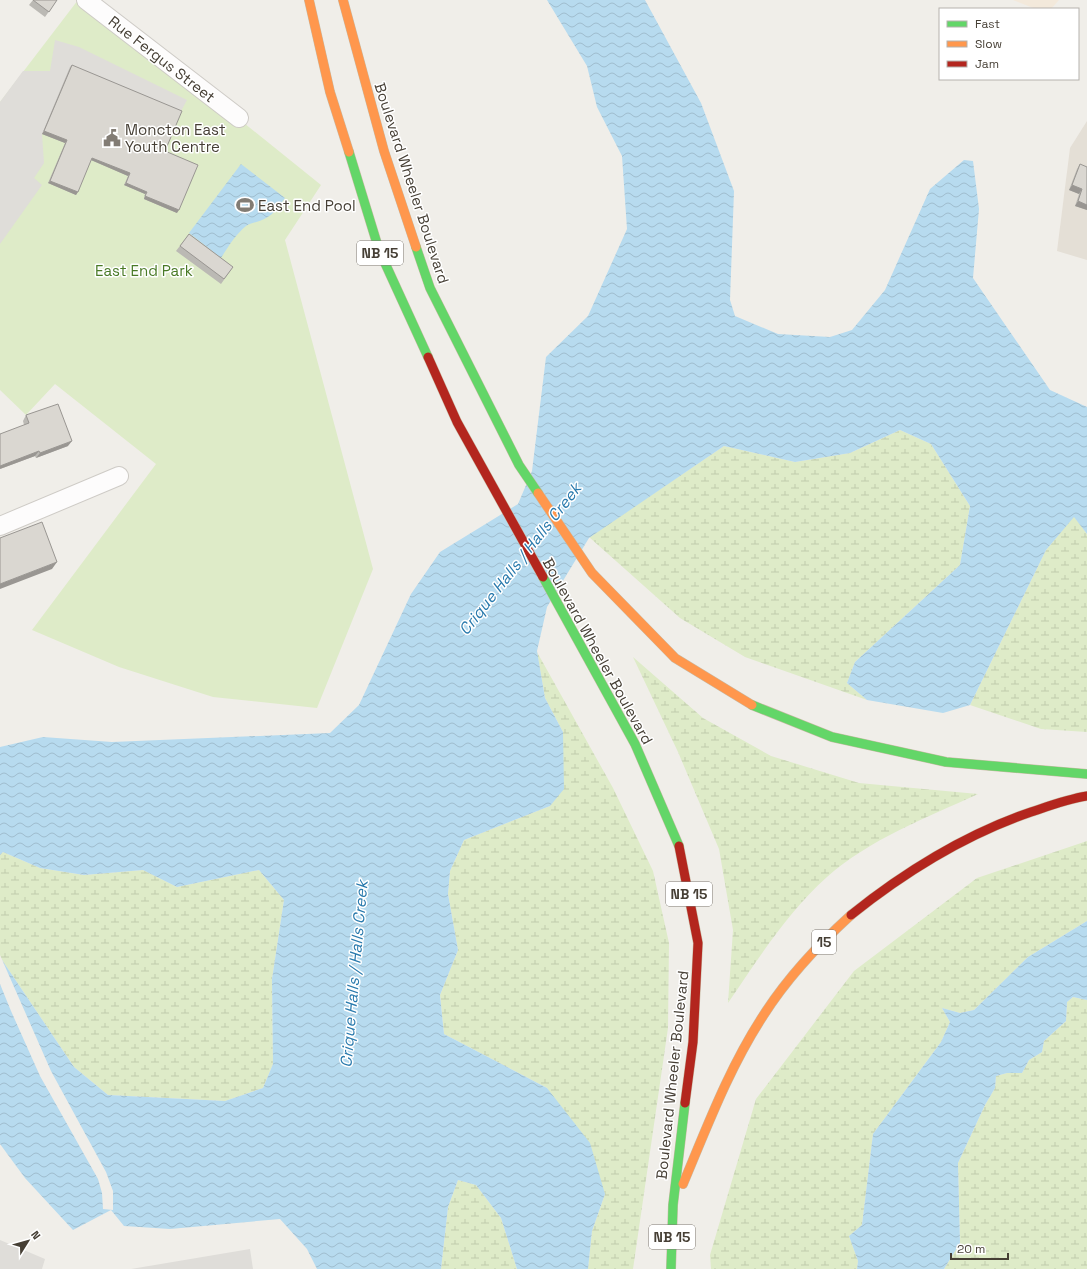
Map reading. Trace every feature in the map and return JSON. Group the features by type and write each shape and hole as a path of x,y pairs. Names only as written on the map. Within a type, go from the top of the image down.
{"highway":[{"name":"Boulevard Wheeler Boulevard","path":"309,0 330,92 379,250 457,422 635,744 678,840 698,943 693,1042 673,1205"},
{"name":"Boulevard Wheeler Boulevard","path":"343,0 384,151 430,288 519,465 592,573 675,658 752,705 832,737 946,762 1087,774"},
{"name":"15","path":"673,1205 731,1072 764,1014 804,962 850,915 902,875 958,841 1018,815 1087,796"},
{"name":"NB 15","path":"671,1269 673,1205"}],"street":[{"name":"Rue Fergus Street","path":"86,0 239,118"},
{"path":"0,526 118,476"}],"shaded area":[{"path":"1013,0 1059,0 1052,8 1033,8"},
{"path":"55,40 79,47 187,100 180,113 42,134 44,163 34,178 42,185 0,244 0,102 23,71 50,71"},
{"path":"1087,121 1087,260 1057,251 1070,148"},
{"path":"0,1240 45,1259 42,1269 0,1269"},
{"path":"250,1249 253,1269 131,1269"}],"green space":[{"name":"East End Park","path":"78,0 229,111 321,185 285,240 373,569 317,708 213,697 119,667 32,630 156,464 55,384 26,415 0,390 0,102"},
{"path":"900,430 931,444 970,506 960,565 855,662 847,683 867,700 745,657 680,618 589,537 724,446 795,462 850,453"},
{"path":"1074,516 1087,534 1087,732 1041,729 970,705 1046,550"},
{"path":"537,652 613,788 653,871 669,943 668,1028 633,1269 588,1269 592,1231 605,1194 547,1088 444,1034 440,995 458,950 448,894 450,871 464,840 550,806 563,732 545,698"},
{"path":"633,657 703,718 771,756 859,783 978,794 880,840 861,851 827,877 812,891 786,921 728,1003 733,930 719,849 678,752"},
{"path":"1087,841 1087,921 1028,957 974,1010 960,1013 942,1008 950,1022 941,1042 873,1134 862,1225 849,1236 858,1261 857,1269 711,1269 710,1255 756,1099 854,971 977,878"},
{"path":"3,852 40,868 84,875 143,870 177,887 259,870 284,900 272,979 273,1064 263,1088 225,1101 108,1095 74,1067 0,957 0,855"},
{"path":"1073,997 1087,1000 1087,1269 944,1269 960,1243 958,1163 985,1105 995,1088 996,1076 1007,1073 1022,1073 1029,1060 1042,1052 1044,1041 1066,1021 1067,1002"},
{"path":"458,1180 476,1185 501,1218 517,1269 441,1269 448,1207"}],"water":[{"name":"Crique Halls / Halls Creek","path":"547,0 645,0 701,103 734,191 730,300 735,316 778,334 830,337 852,330 885,290 930,189 964,160 973,161 979,209 973,278 1050,390 1087,407 1087,534 1074,517 1046,550 970,705 943,713 867,700 847,683 855,662 960,565 970,506 931,444 900,430 850,453 795,462 724,446 589,538 547,607 537,651 545,698 563,732 564,789 550,806 464,840 450,871 448,894 458,950 440,995 444,1034 547,1088 590,1143 605,1194 592,1231 588,1269 517,1269 501,1218 476,1185 458,1180 448,1207 441,1269 317,1269 307,1249 280,1219 170,1229 124,1226 111,1210 73,1230 25,1178 0,1144 0,957 74,1067 108,1095 225,1101 263,1088 273,1064 272,979 284,900 259,870 177,887 143,870 84,875 40,868 3,852 0,855 0,747 43,737 112,742 330,733 359,705 411,594 440,552 518,504 532,471 546,357 588,316 627,229 622,156 597,107 587,66"},
{"name":"East End Pool","path":"241,164 285,198 272,214 242,229 221,258 189,233"},
{"path":"1087,921 1087,1000 1073,997 1067,1002 1066,1021 1044,1041 1042,1052 1029,1060 1022,1073 1007,1073 996,1076 995,1088 985,1105 958,1163 960,1243 944,1269 857,1269 858,1261 849,1236 862,1225 873,1134 941,1042 950,1022 942,1008 960,1013 974,1010 1028,957"}],"pier":[{"path":"0,955 51,1071 106,1172 113,1191 113,1210 103,1209 102,1193 98,1179 40,1076 11,1011 0,984"}],"building":[{"path":"33,0 57,0 49,12"},
{"name":"Moncton East Youth Centre","path":"72,65 182,111 165,151 198,165 179,210 145,196 147,192 126,183 130,173 92,158 78,192 50,181 67,140 44,131"},
{"path":"1080,164 1087,167 1087,205 1078,201 1082,189 1072,185"},
{"path":"189,234 233,267 224,279 180,246"},
{"path":"58,404 72,441 40,453 39,451 0,466 0,434 29,423 26,415"},
{"path":"42,522 57,562 0,584 0,538"}],"traffic: fast":[{"path":"349,152 379,250 428,357"},
{"path":"416,247 430,288 519,465 538,493"},
{"path":"543,577 635,744 679,846"},
{"path":"752,705 832,737 946,762 1087,774"},
{"path":"671,1269 673,1205 685,1103"}],"traffic: slow":[{"path":"309,0 330,92 349,152"},
{"path":"343,0 384,151 416,247"},
{"path":"538,493 592,573 675,658 752,705"},
{"path":"683,1184 729,1077 763,1016 782,988 804,962 851,915"}],"traffic: jam":[{"path":"428,357 457,422 543,577"},
{"path":"851,915 914,869 959,843 1006,821 1066,801 1087,796"},
{"path":"679,846 698,943 693,1042 685,1103"}],"place":[{"name":"Moncton East Youth Centre","path":"112,138"},
{"name":"East End Pool","path":"245,205"}]}
